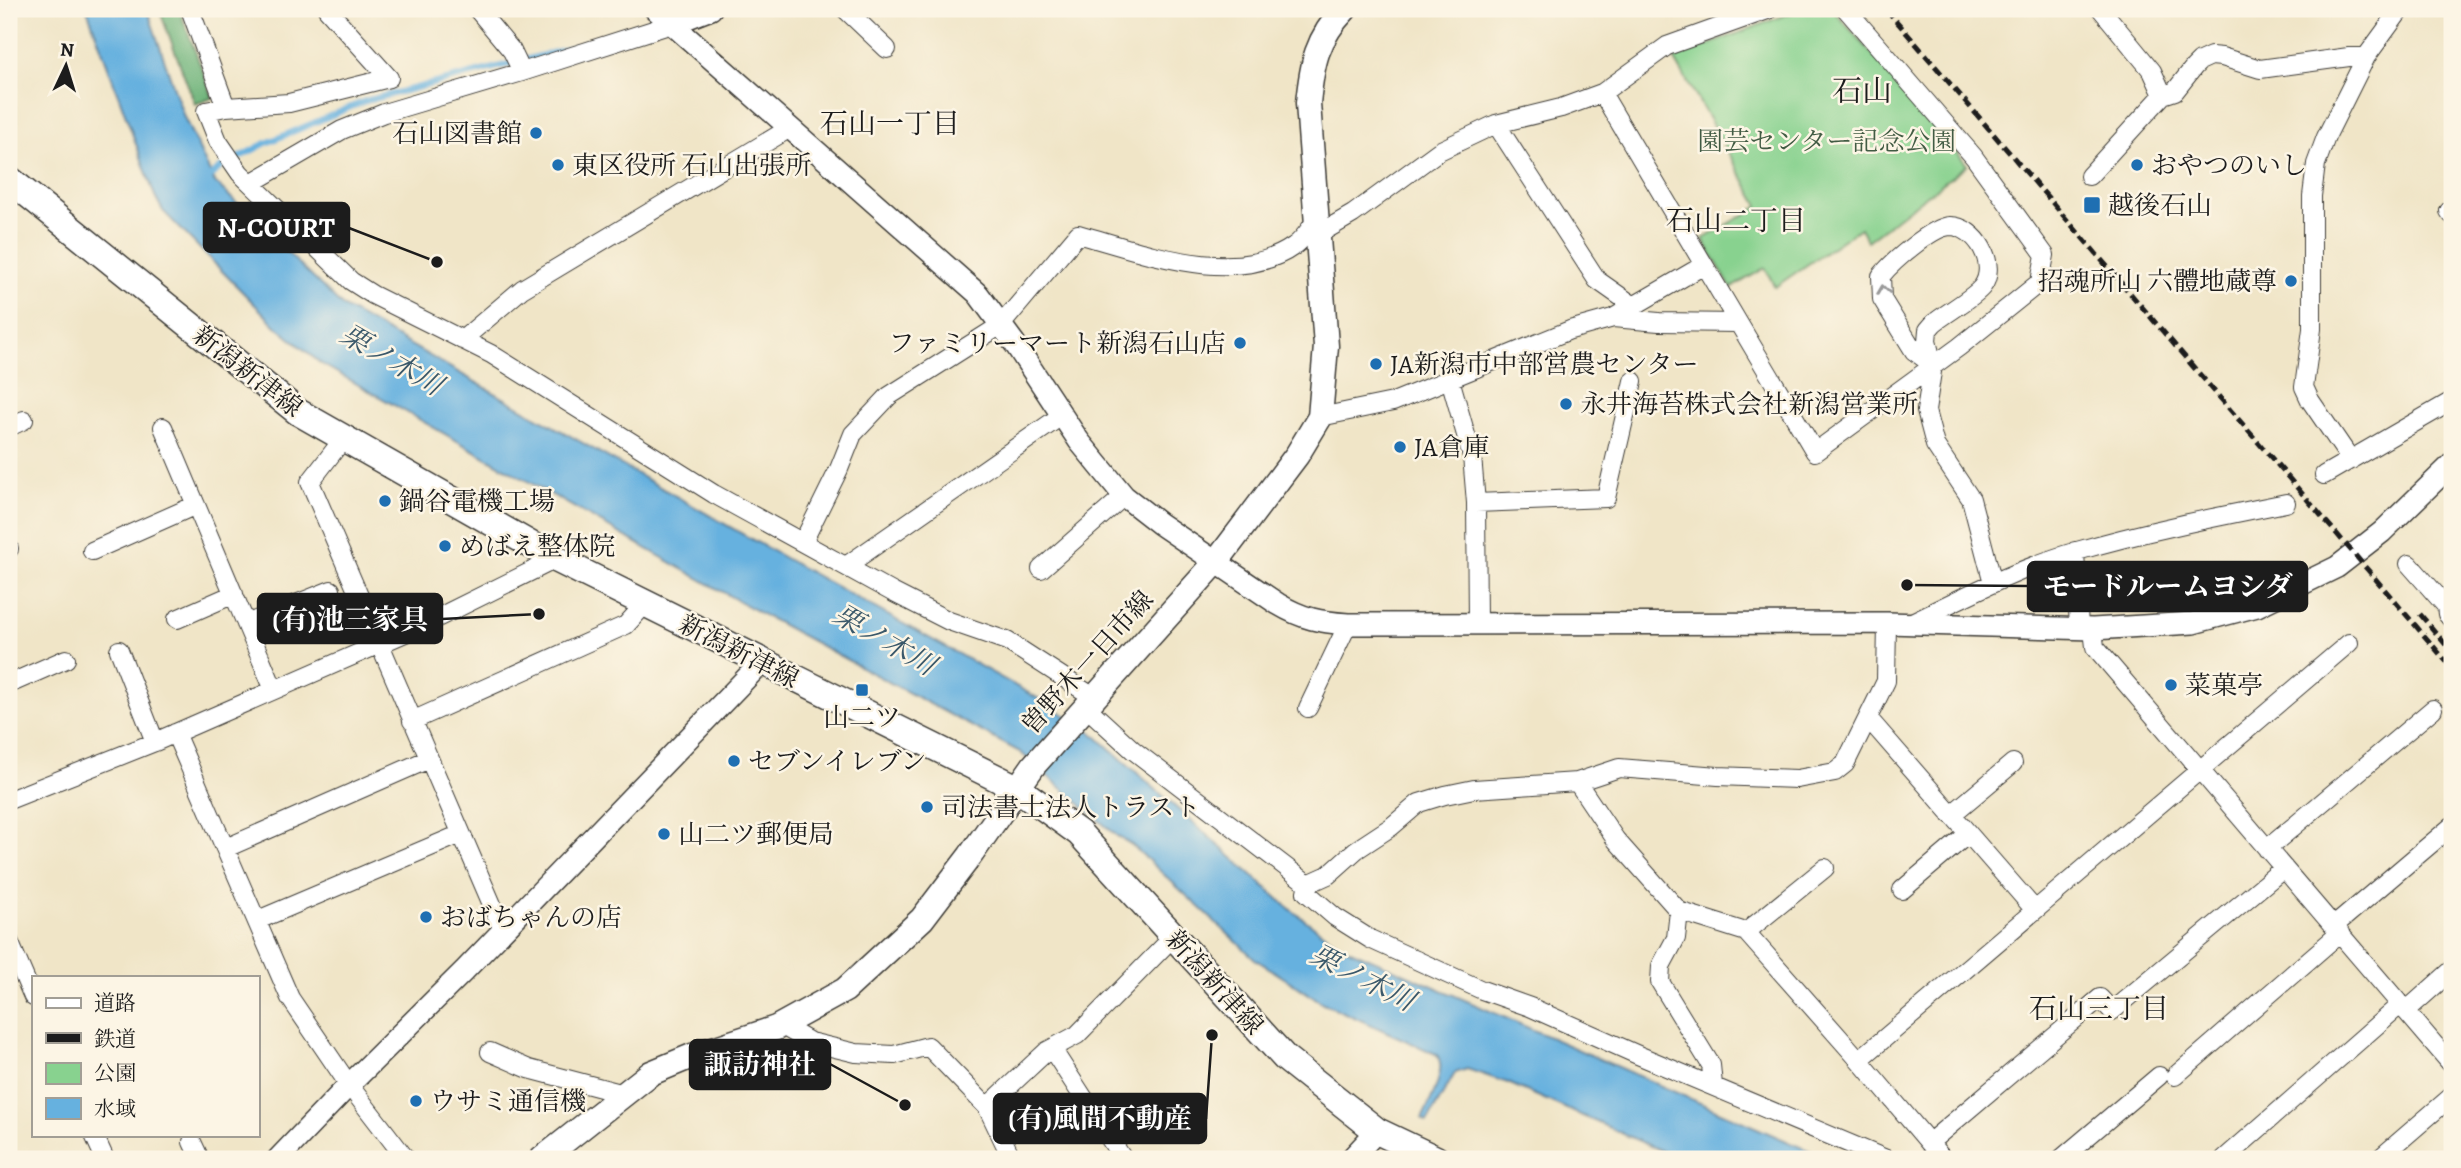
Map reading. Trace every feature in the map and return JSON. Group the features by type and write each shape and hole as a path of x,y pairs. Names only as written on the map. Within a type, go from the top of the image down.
{"main road":[{"name":"曽野木一日市線","path":"542,1159 651,1073 781,1025 845,990 922,919 1034,765 1217,561 1297,455 1320,417 1326,346 1308,103 1312,65 1321,40 1345,9"},
{"name":"新潟新津線","path":"9,180 298,412 556,559 1017,788 1079,833 1285,1058 1377,1131 1436,1159"}],"street":[{"path":"190,9 226,107"},
{"path":"327,9 389,78 289,103 206,111 218,141 251,183 351,281 373,295 491,354 714,494 949,621 1007,641 1133,750 1308,884"},
{"path":"477,9 512,51 522,72"},
{"path":"655,9 978,294 1061,416 1124,496 1160,524 1298,616 1319,622 1897,624 2086,629 2193,623 2246,609 2288,593 2337,567 2382,532 2452,464"},
{"path":"251,183 342,130 384,113 522,72 672,24 710,9"},
{"path":"845,9 887,49"},
{"path":"803,542 853,434 889,397 1001,325 1078,234 1191,264 1259,263 1295,246 1316,228 1353,215 1439,151 1496,124 1561,108 1602,93 1667,46 1770,9"},
{"path":"1602,93 1815,452 1845,433 1959,347 2040,282 2045,254 1974,156 1846,9"},
{"path":"2101,9 2152,71 2163,95"},
{"path":"2351,460 2304,387 2312,329 2312,196 2316,164 2326,137 2367,57 2401,9"},
{"path":"2090,176 2163,95 2175,90 2194,67 2211,56 2260,69 2367,57"},
{"path":"1496,124 1597,280 1634,306"},
{"path":"463,340 522,289 790,128"},
{"path":"1933,365 1914,351 1882,299 1881,276 1890,265 1940,228 1953,226 1972,235 1985,254 1988,268 1982,287 1928,330 1927,341 1933,365 1926,411 1936,445 1971,499 1993,583"},
{"path":"1320,417 1393,402 1570,330 1613,318 1704,265"},
{"path":"1613,318 1659,323 1738,323"},
{"path":"1895,319 1915,326 1934,323"},
{"path":"1450,380 1472,456 1476,503 1476,623"},
{"path":"1476,503 1606,498 1633,381"},
{"path":"2324,475 2452,401"},
{"path":"846,566 1061,416"},
{"path":"163,427 274,690"},
{"path":"344,438 310,482 503,930"},
{"path":"1041,569 1124,496"},
{"path":"1897,624 2075,551 2286,503"},
{"path":"92,551 196,505"},
{"path":"2075,551 2086,629 2095,647 2452,1065"},
{"path":"9,800 155,742 379,644 556,559"},
{"path":"2409,564 2450,610"},
{"path":"246,624 331,590"},
{"path":"177,619 234,594"},
{"path":"412,721 626,625 645,604"},
{"path":"1308,708 1348,624"},
{"path":"1308,884 1328,875 1356,850 1391,827 1419,803 1474,789 1577,782 1619,768 1797,779 1835,772 1845,764 1886,681 1897,624"},
{"path":"1859,1060 2349,643"},
{"path":"119,650 155,742"},
{"path":"9,684 66,659"},
{"path":"278,1159 761,663"},
{"path":"2267,849 2433,709"},
{"path":"1868,718 2034,909"},
{"path":"175,733 290,998 349,1085 406,1159"},
{"path":"226,848 429,759"},
{"path":"1951,815 2013,763"},
{"path":"1577,782 1616,840 1679,911 1746,932 1943,1159"},
{"path":"2061,1159 2167,1076 2337,930 2452,826"},
{"path":"258,920 461,834"},
{"path":"1902,890 1968,834"},
{"path":"1746,932 1825,867"},
{"path":"1930,1142 2100,998 2112,1011 2284,868"},
{"path":"1308,884 1306,892 1335,916 1370,939 1482,990 1530,1007 1886,1159"},
{"path":"1679,911 1676,939 1661,967 1660,982 1711,1065 1713,1085"},
{"path":"987,1107 1052,1049 1077,1035 1174,936"},
{"path":"9,941 32,995"},
{"path":"2224,1159 2452,970"},
{"path":"781,1025 810,1042 856,1053 894,1055 928,1046 987,1107 1012,1159"},
{"path":"1052,1049 1123,1159"},
{"path":"490,1052 529,1069 624,1094"},
{"path":"2379,1159 2452,1097"},
{"path":"1352,1159 1377,1131"},
{"path":"94,1136 105,1159"},
{"path":"192,1142 200,1159"}],"green space":[{"path":"159,9 179,9 213,98 195,104"},
{"name":"園芸センター記念公園","path":"1801,9 1832,9 1938,127 1967,165 1867,241 1860,228 1775,287 1765,268 1731,288 1703,239 1759,206 1674,58"}],"water":[{"name":"栗ノ木川","path":"87,9 147,9 184,117 214,181 342,306 788,560 1043,701 1090,731 1290,909 1339,945 1828,1159 1680,1159 1508,1083 1467,1069 1455,1073 1427,1122 1422,1119 1439,1077 1439,1060 1436,1054 1323,1003 1255,959 1132,845 1117,836 1020,752 767,617 320,363 277,327 163,211 155,196"}],"waterway":[{"path":"641,26 673,9"},
{"path":"205,180 223,166 264,144 365,101 571,48"}],"railway":[{"path":"1886,9 2452,668"},
{"path":"2420,614 2452,652"}],"place":[{"name":"石山図書館","path":"536,133"},
{"name":"東区役所 石山出張所","path":"558,165"},
{"name":"おやつのいし","path":"2137,165"},
{"name":"越後石山","path":"2092,205"},
{"name":"N-COURT","path":"437,262"},
{"name":"招魂所山 六體地蔵尊","path":"2291,281"},
{"name":"ファミリーマート新潟石山店","path":"1240,343"},
{"name":"JA新潟市中部営農センター","path":"1376,364"},
{"name":"永井海苔株式会社新潟営業所","path":"1566,404"},
{"name":"JA倉庫","path":"1400,447"},
{"name":"鍋谷電機工場","path":"385,501"},
{"name":"めばえ整体院","path":"445,546"},
{"name":"モードルームヨシダ","path":"1907,585"},
{"name":"(有)池三家具","path":"539,614"},
{"name":"菜菓亭","path":"2171,685"},
{"name":"山二ツ","path":"862,690"},
{"name":"セブンイレブン","path":"734,761"},
{"name":"司法書士法人トラスト","path":"927,807"},
{"name":"山二ツ郵便局","path":"664,834"},
{"name":"おばちゃんの店","path":"426,917"},
{"name":"(有)風間不動産","path":"1212,1035"},
{"name":"ウサミ通信機","path":"416,1101"},
{"name":"諏訪神社","path":"905,1105"}],"district":[{"name":"石山","path":"1862,91"},
{"name":"石山一丁目","path":"890,123"},
{"name":"石山二丁目","path":"1736,220"},
{"name":"石山三丁目","path":"2099,1008"}]}
